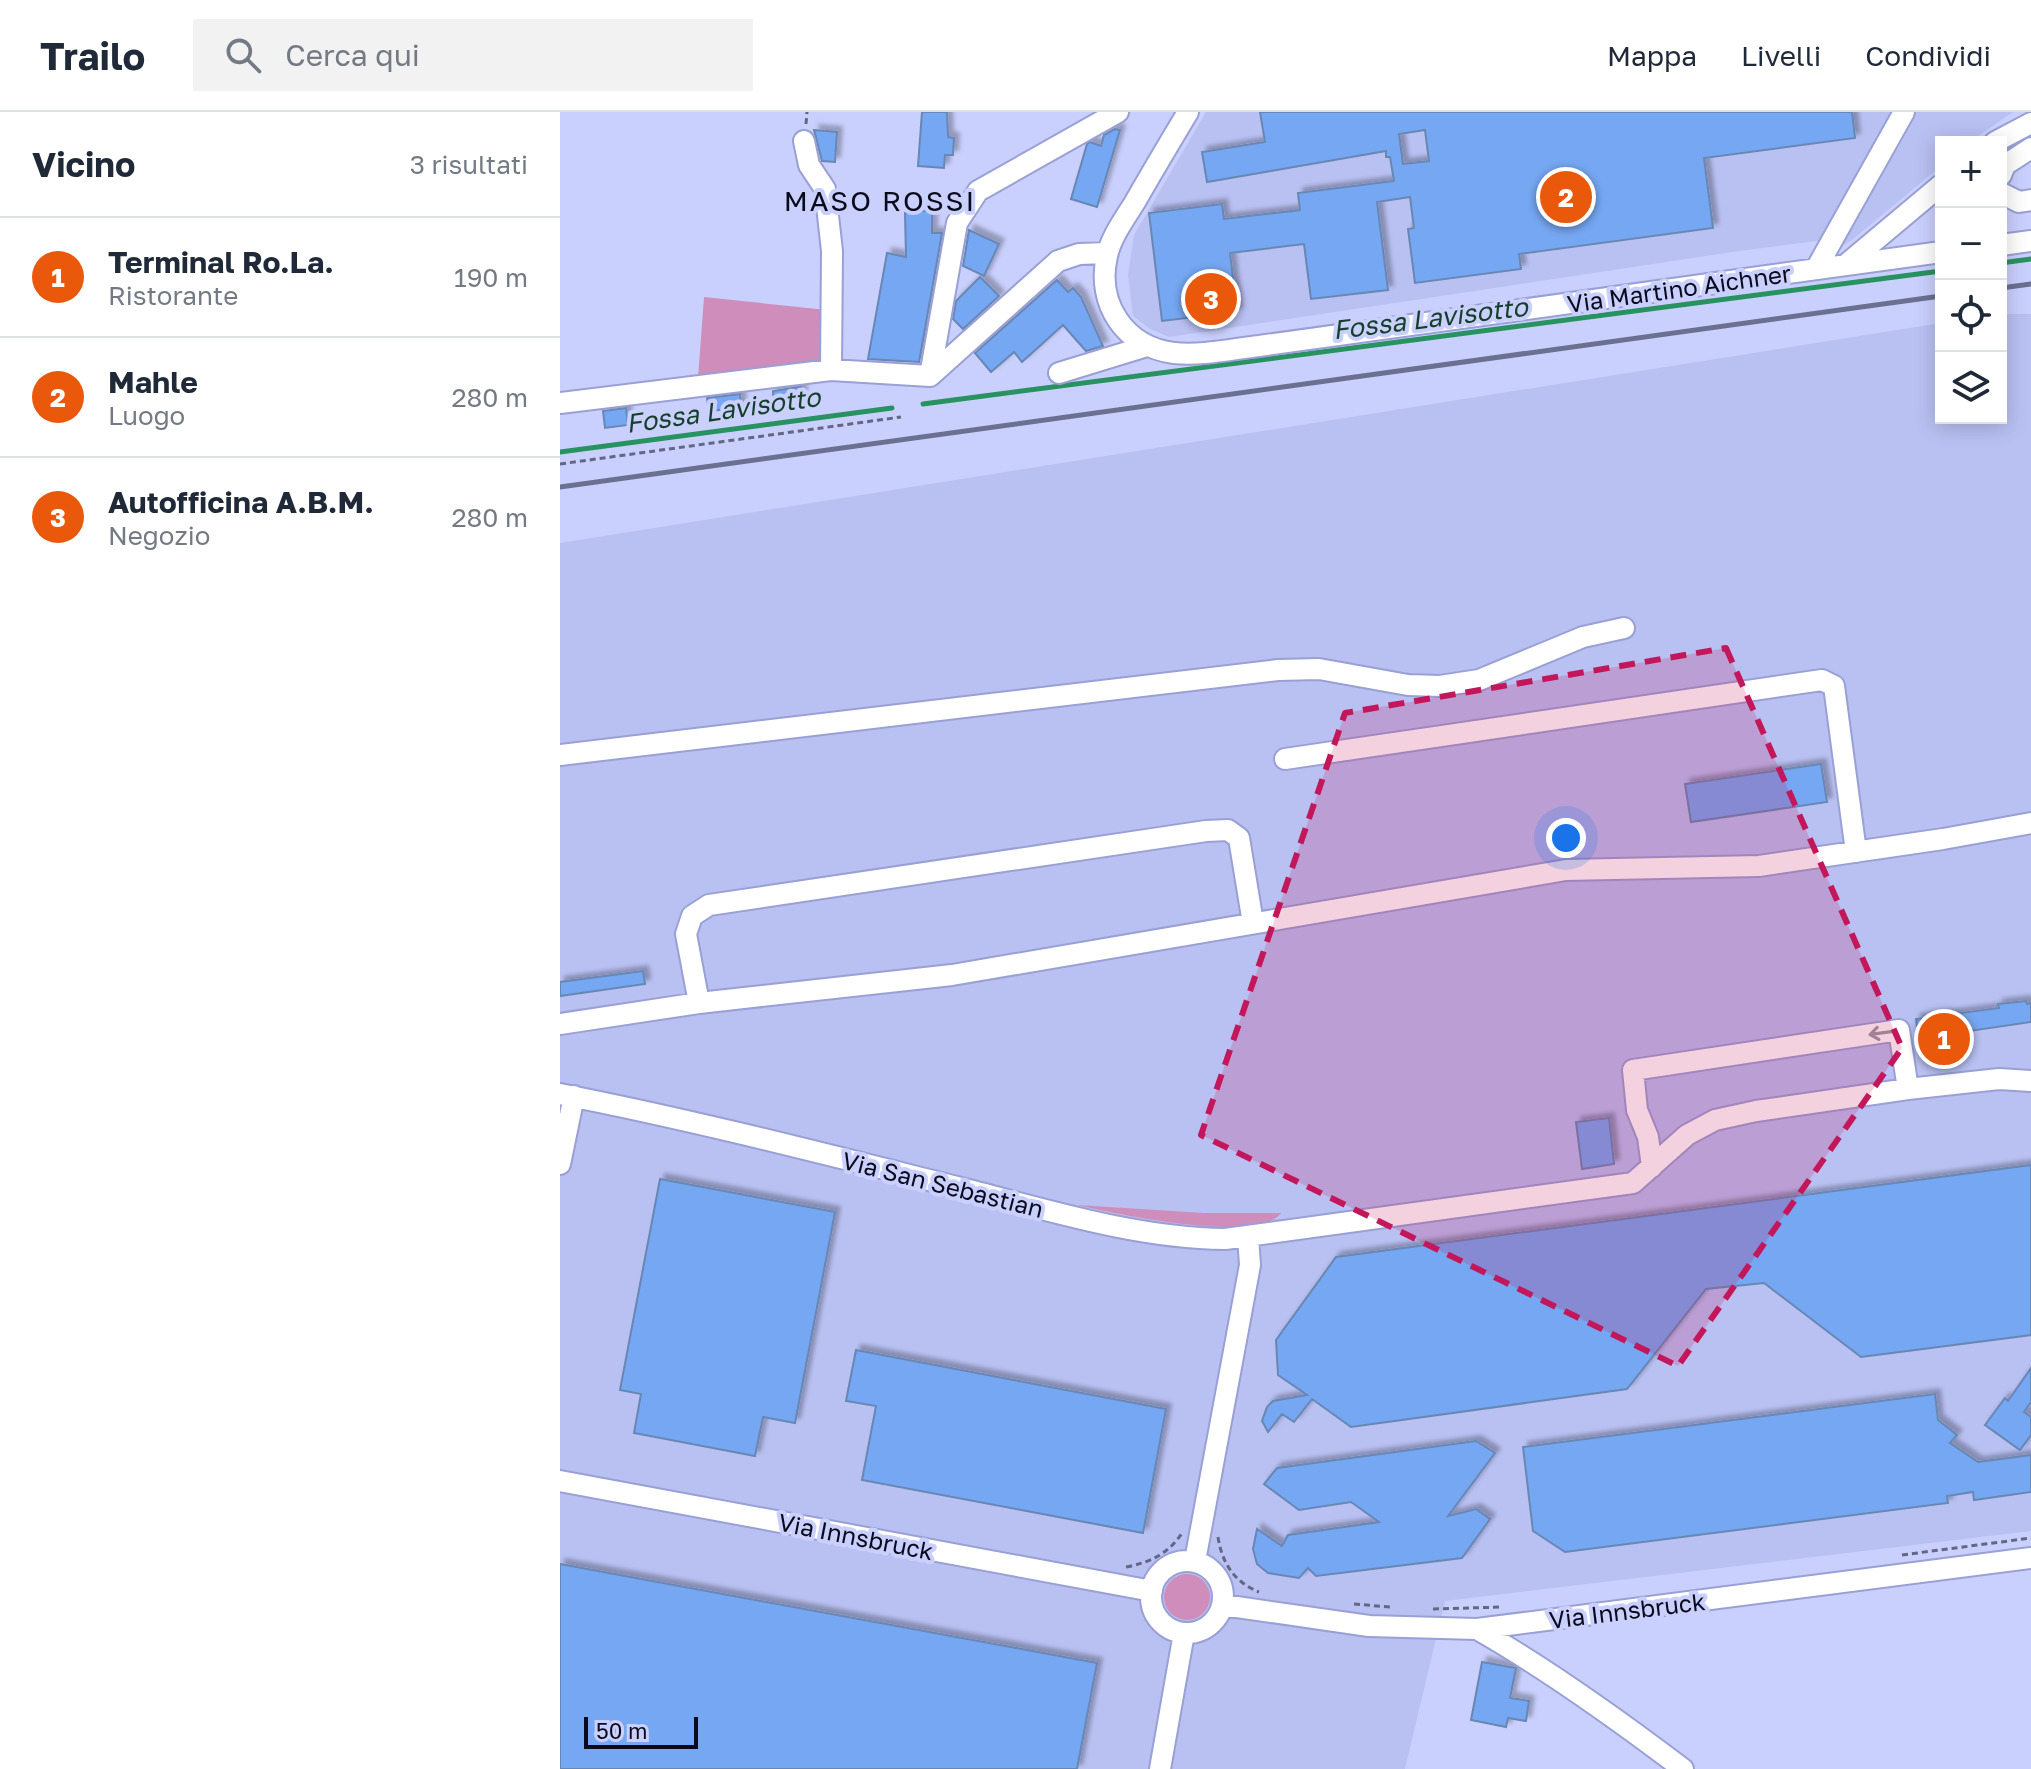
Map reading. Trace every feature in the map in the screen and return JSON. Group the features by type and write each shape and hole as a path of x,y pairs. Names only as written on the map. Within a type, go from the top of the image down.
{"street":[{"path":"930,376 957,223 978,191 1118,112"},
{"path":"560,403 831,370 930,376 1058,261 1079,254 1107,253 1188,112"},
{"path":"1816,269 1904,112"},
{"path":"2006,136 2031,123"},
{"path":"804,141 809,165 825,189 832,251 831,370"},
{"path":"2007,164 2031,148"},
{"path":"1848,263 1935,190"},
{"path":"2007,196 2019,202 2031,200"},
{"path":"2007,244 2031,241"},
{"name":"Via Martino Aichner","path":"1107,253 1104,274 1112,312 1120,327 1147,346 1177,354 1935,253"},
{"path":"1059,373 1147,346"},
{"path":"560,755 1278,670 1319,669 1408,685 1440,686 1479,680 1583,637 1624,628"},
{"path":"1285,759 1822,680 1834,686 1856,852"},
{"path":"560,1024 699,1003 952,975 1566,870 1759,866 2031,823"},
{"path":"699,1003 686,934 692,916 709,905 1206,831 1228,830 1239,838 1253,923"},
{"path":"1652,1167 1648,1137 1637,1110 1633,1070 1899,1030 1908,1089"},
{"name":"Via San Sebastian","path":"567,1095 1129,1230 1194,1239 1248,1237 1633,1183 1682,1140 1715,1120 1908,1089 1999,1079 2031,1081"},
{"path":"560,1164 567,1095"},
{"path":"1642,1123 1682,1140"},
{"path":"1195,1561 1250,1265 1248,1237"},
{"name":"Via Innsbruck","path":"560,1481 1152,1591"},
{"name":"Via Innsbruck","path":"1223,1605 1369,1626 1477,1629 2031,1558"},
{"path":"1195,1561 1215,1572 1221,1582 1223,1605 1213,1623 1204,1629 1184,1633 1163,1623 1152,1603 1152,1591 1155,1580 1172,1564 1195,1561"},
{"path":"1477,1629 1622,1723 1683,1769"},
{"path":"1160,1769 1184,1633"}],"path":[{"path":"560,464 901,417"},
{"path":"1114,1568 1150,1562 1172,1547 1185,1528"},
{"path":"1218,1535 1228,1568 1236,1578 1267,1595"},
{"path":"1889,1557 2031,1538"},
{"path":"1343,1604 1401,1608"},
{"path":"1431,1609 1509,1606"}],"highlighted area":[{"path":"1726,648 1902,1048 1678,1366 1201,1135 1345,713"}],"shaded area":[{"path":"1206,112 2013,112 1978,136 1935,136 1935,171 1852,240 1835,250 1817,241 1739,251 1169,337 1150,329 1133,316 1128,275 1134,235"},
{"path":"704,297 827,310 826,362 698,378"},
{"path":"2007,314 2031,314 2031,1531 1445,1601 1405,1769 560,1769 560,543 1935,324 1935,424 2007,424"},
{"path":"1077,1205 1204,1213 1281,1213 1267,1222 1216,1227"},
{"path":"1187,1574 1203,1581 1210,1597 1203,1613 1187,1620 1171,1613 1164,1597 1171,1581"}],"building":[{"path":"922,112 947,112 948,137 954,138 953,155 945,155 944,168 918,166"},
{"path":"1260,112 1852,112 1855,138 1704,158 1713,228 1519,254 1521,269 1415,283 1408,229 1414,228 1410,197 1377,202 1388,290 1311,299 1304,244 1230,253 1237,312 1162,321 1149,213 1222,204 1224,219 1300,210 1298,193 1394,181 1386,151 1207,182 1202,152 1265,142","holes":["1425,130 1429,161 1403,164 1399,134"]},
{"path":"1115,129 1120,130 1097,207 1071,199 1087,144 1090,142 1101,146 1104,135"},
{"path":"814,130 837,132 835,162 822,161"},
{"path":"932,210 932,233 942,233 919,362 868,359 887,253 906,257 905,213"},
{"path":"969,230 999,244 984,276 963,266"},
{"path":"980,277 999,296 963,329 953,319 956,301"},
{"path":"1057,280 1068,292 1073,288 1081,297 1103,346 1086,351 1063,325 1022,362 1014,352 991,372 975,353"},
{"path":"801,387 803,408 774,410 773,391"},
{"path":"740,394 741,408 709,411 707,398"},
{"path":"626,408 628,425 605,428 603,411"},
{"path":"1821,764 1827,802 1691,822 1685,784"},
{"path":"643,971 645,984 560,996 560,982"},
{"path":"2026,1001 2027,1004 2031,1003 2031,1022 1962,1032 1962,1037 1932,1041 1918,1034 1916,1019 1999,1008 1998,1004"},
{"path":"1609,1118 1614,1164 1582,1169 1576,1122"},
{"path":"2031,1165 2031,1335 1861,1357 1764,1283 1706,1289 1627,1389 1351,1427 1312,1399 1294,1422 1282,1414 1268,1432 1262,1421 1273,1401 1307,1395 1278,1375 1276,1340 1336,1257"},
{"path":"660,1179 835,1212 795,1423 763,1417 755,1456 634,1433 641,1394 620,1390"},
{"path":"856,1350 1166,1409 1143,1533 862,1480 876,1406 846,1401"},
{"path":"2031,1368 2031,1402 2024,1412 2031,1417 2031,1435 2020,1450 1985,1425 2005,1398 2008,1401"},
{"path":"1935,1394 1938,1420 1957,1435 1950,1443 1978,1462 2031,1455 2031,1492 1974,1500 1973,1492 1947,1496 1948,1503 1565,1552 1533,1531 1523,1447"},
{"path":"1476,1441 1495,1453 1448,1516 1476,1509 1490,1519 1462,1558 1316,1576 1308,1568 1299,1578 1268,1573 1257,1564 1253,1549 1257,1529 1282,1546 1288,1535 1379,1522 1351,1502 1299,1510 1264,1484 1277,1468"},
{"path":"560,1564 1097,1663 1077,1769 560,1769"},
{"path":"1482,1662 1516,1668 1510,1698 1529,1701 1526,1721 1508,1718 1506,1727 1471,1720"}],"waterway":[{"name":"Fossa Lavisotto","path":"2007,262 2031,259"},
{"name":"Fossa Lavisotto","path":"923,404 1935,272"},
{"name":"Fossa Lavisotto","path":"560,452 892,408"}],"railway":[{"path":"2007,287 2031,284"},
{"path":"560,487 1935,297"}],"place":[{"name":"Mahle","path":"1566,197"},
{"name":"Autofficina A.B.M.","path":"1211,299"},
{"name":"Terminal Ro.La.","path":"1944,1039"}],"district":[{"name":"MASO ROSSI","path":"880,200"}]}
